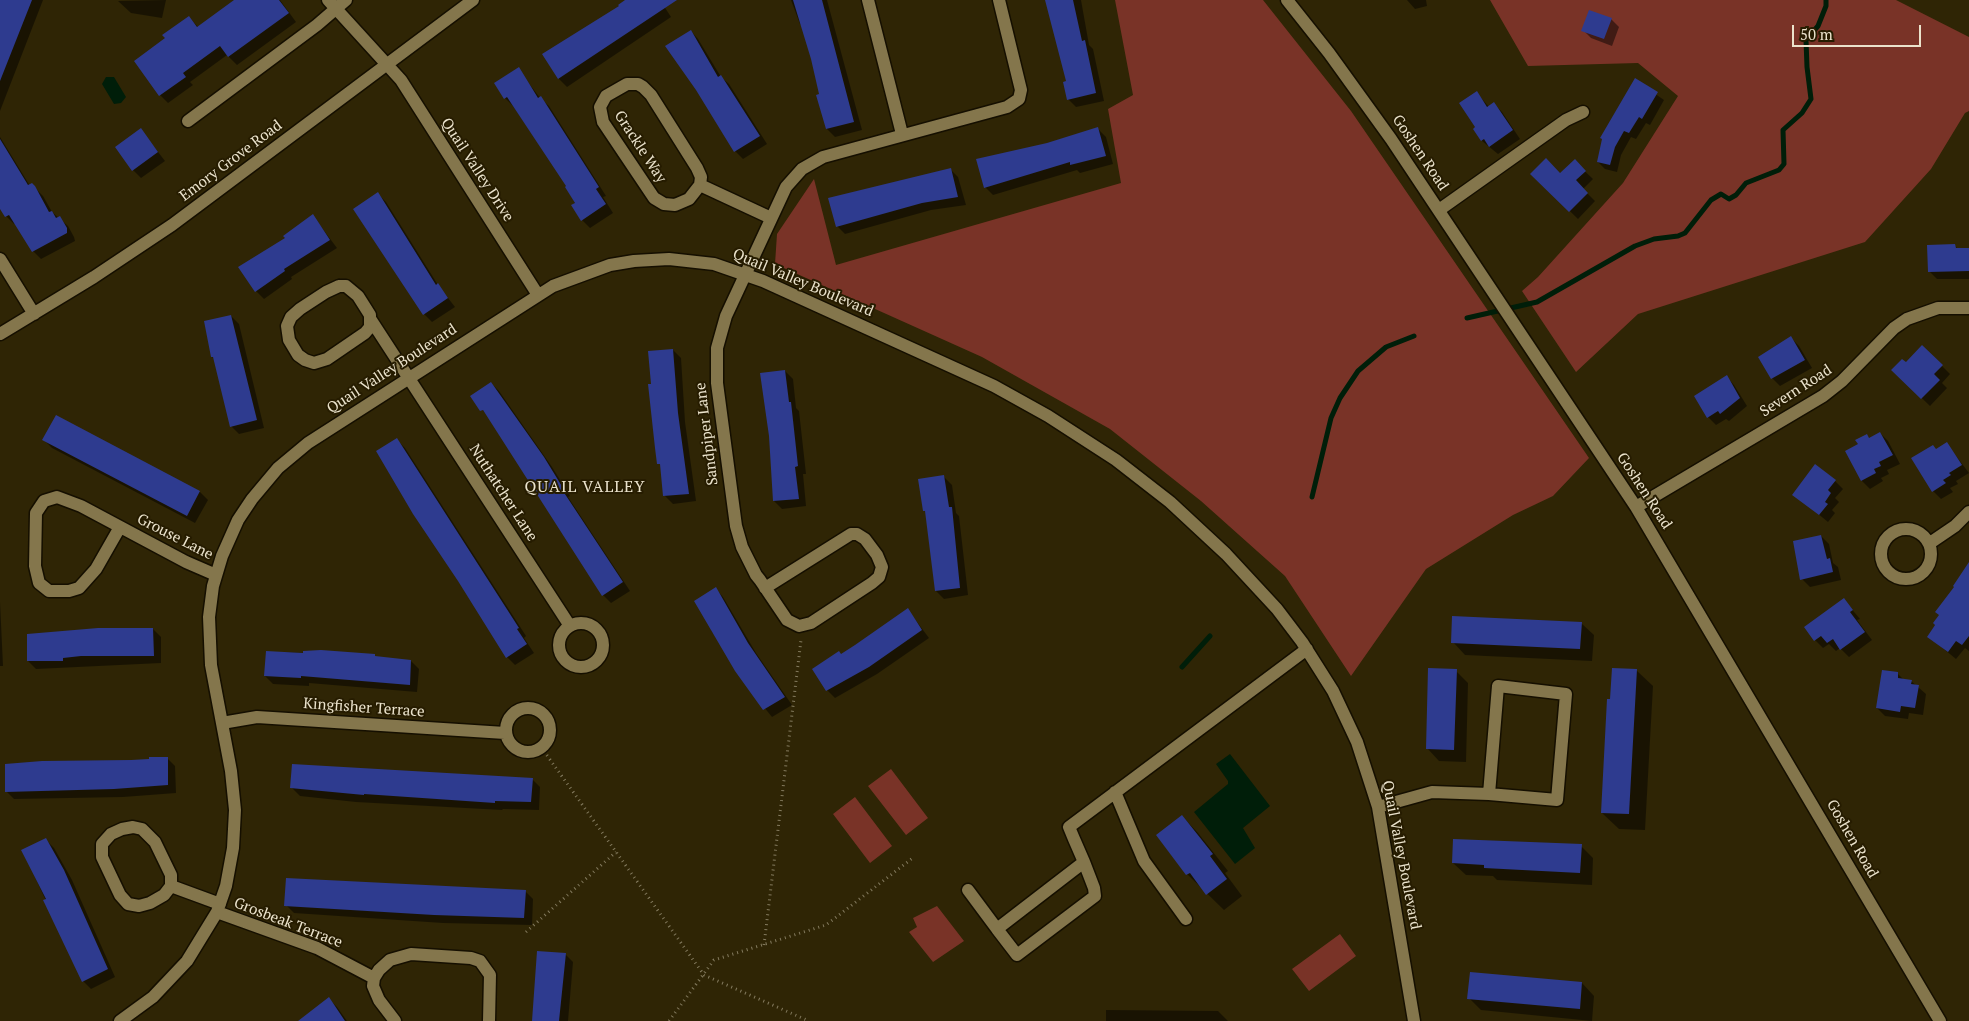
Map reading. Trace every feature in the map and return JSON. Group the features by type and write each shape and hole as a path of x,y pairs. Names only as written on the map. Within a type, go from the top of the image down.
{"street":[{"name":"Emory Grove Road","path":"0,334 172,226 473,0"},
{"path":"868,0 902,134"},
{"name":"Sandpiper Lane","path":"803,626 796,626 789,622 765,588 748,560 736,526 716,369 720,334 788,183 810,163 830,155 902,134 1007,108 1019,99 1020,90 999,0"},
{"name":"Goshen Road","path":"1287,0 1360,94 1440,210 1636,507 1940,1021"},
{"name":"Quail Valley Drive","path":"337,3 401,80 538,295"},
{"path":"188,120 337,3"},
{"name":"Grackle Way","path":"627,84 638,84 646,88 697,168 701,177 700,185 689,199 674,205 664,204 654,198 603,122 600,110 604,98 610,92 627,84"},
{"path":"1440,210 1566,120 1583,112"},
{"path":"700,185 771,218"},
{"path":"0,259 34,314"},
{"name":"Quail Valley Boulevard","path":"120,1021 153,998 194,952 218,908 231,864 235,826 234,792 211,665 208,635 210,606 216,575 224,550 238,520 258,490 278,468 308,442 538,295 584,273 621,263 642,260 689,260 714,264 747,275 811,301 994,386 1048,416 1100,449 1170,502 1226,554 1276,609 1307,650 1327,680 1362,756 1378,807 1414,1021"},
{"path":"339,286 346,286 354,292 368,310 371,320 370,327 365,333 327,359 318,362 301,358 292,347 286,332 289,321 296,313 326,292 339,286"},
{"name":"Severn Road","path":"1636,507 1823,396 1842,381 1894,328 1907,319 1938,308 1969,308"},
{"name":"Nuthatcher Lane","path":"371,320 570,626"},
{"name":"Grouse Lane","path":"120,527 96,569 79,588 69,591 49,591 39,583 35,566 36,520 38,509 44,501 52,497 64,498 216,575"},
{"path":"1930,543 1955,526 1969,512"},
{"path":"1914,529 1922,534 1930,543 1932,554 1929,565 1921,575 1914,578 1896,577 1884,566 1882,547 1888,536 1894,531 1914,529"},
{"path":"765,588 849,534 857,534 865,539 880,560 882,570 879,577 822,616 803,626"},
{"path":"968,890 1017,955 1090,900 1095,892 1069,827 1307,650"},
{"path":"1378,807 1432,792 1489,794 1557,800 1566,694 1498,686 1489,794"},
{"path":"525,708 535,708 547,718 550,728 548,738 541,747 530,752 517,749 508,740 505,733 507,722 515,712 525,708"},
{"name":"Kingfisher Terrace","path":"222,723 256,717 505,733"},
{"path":"1115,792 1144,861 1186,919"},
{"path":"133,827 142,829 155,842 172,878 171,886 164,895 150,903 139,906 128,904 120,895 102,857 102,844 111,834 122,829 133,827"},
{"path":"997,929 1084,862"},
{"name":"Grosbeak Terrace","path":"171,886 218,908 318,948 374,978"},
{"path":"394,1021 376,994 374,978 384,964 403,955 476,959 483,964 490,975 489,1021"}],"path":[{"path":"764,945 803,626"},
{"path":"541,747 704,975 809,1021"},
{"path":"526,932 616,852"},
{"path":"669,1021 714,960 826,925 914,857"}],"shaded area":[{"path":"1115,0 1263,0 1351,111 1589,458 1553,496 1513,515 1426,569 1351,676 1285,576 1201,501 1110,429 982,357 775,264 777,234 814,179 836,265 1121,183 1108,109 1133,95"},
{"path":"1490,0 1896,0 1969,37 1969,111 1965,113 1931,169 1865,242 1638,314 1576,372 1522,291 1538,277 1623,183 1678,96 1638,63 1528,66"},
{"path":"106,77 114,77 126,97 121,103 114,104 102,84"},
{"path":"1230,754 1270,806 1243,828 1255,848 1235,864 1194,812 1228,784 1228,781 1216,764"},
{"path":"891,769 928,818 906,835 868,786"},
{"path":"855,797 892,846 870,863 833,814"},
{"path":"937,906 964,941 933,962 909,932 917,927 913,918"},
{"path":"1340,934 1356,956 1309,991 1292,969"}],"building":[{"path":"0,0 32,0 0,81"},
{"path":"234,0 279,0 289,13 228,57 220,46 183,73 186,77 159,96 134,61 165,38 162,35 189,16 197,27"},
{"path":"625,0 677,0 558,79 542,54 619,6"},
{"path":"793,0 822,0 854,122 826,129 816,95 819,94 811,59"},
{"path":"1045,0 1073,0 1082,41 1085,40 1096,93 1067,100 1063,82 1066,81"},
{"path":"1589,10 1612,18 1604,39 1581,31"},
{"path":"691,30 718,77 721,75 760,136 734,152 696,90 665,46"},
{"path":"519,67 538,98 541,96 599,187 596,189 606,204 581,221 571,205 575,203 566,186 507,97 504,99 494,83"},
{"path":"1635,78 1658,92 1642,119 1639,117 1629,133 1624,131 1615,147 1610,165 1597,162 1602,139 1600,138"},
{"path":"1477,91 1487,107 1494,102 1513,130 1489,147 1484,139 1481,141 1473,129 1475,127 1459,103"},
{"path":"1098,127 1106,156 1070,165 1070,162 984,188 976,159 1047,143"},
{"path":"141,128 158,152 132,171 115,147"},
{"path":"0,139 28,185 32,183 35,186 49,212 52,211 56,218 60,216 67,228 67,233 32,252 9,215 5,217 0,209"},
{"path":"1546,158 1560,173 1575,159 1586,171 1576,180 1588,193 1569,212 1530,174"},
{"path":"951,168 958,197 922,203 836,227 828,198"},
{"path":"378,192 436,285 438,283 448,298 423,315 353,209"},
{"path":"313,214 330,240 284,269 285,271 255,292 238,267 285,238 283,236"},
{"path":"1955,244 1956,248 1969,248 1969,271 1928,272 1927,245"},
{"path":"231,315 257,420 230,427 213,357 211,357 204,321"},
{"path":"1791,336 1805,360 1771,379 1758,357"},
{"path":"1922,345 1943,365 1934,374 1940,380 1921,399 1891,370 1902,359 1906,362"},
{"path":"673,349 678,413 689,494 663,496 660,464 657,464 648,384 651,384 648,351"},
{"path":"785,370 789,402 791,402 798,466 795,467 799,499 773,501 769,436 760,373"},
{"path":"1727,375 1740,398 1720,414 1718,411 1707,418 1694,396"},
{"path":"491,382 544,457 563,488 561,488 623,582 602,596 483,410 480,411 470,396"},
{"path":"56,415 200,491 187,516 42,440"},
{"path":"1880,432 1893,455 1879,462 1881,466 1874,469 1876,473 1861,481 1845,451 1858,444 1855,440 1867,434 1869,438"},
{"path":"397,438 519,628 517,629 527,644 506,658 413,514 376,451"},
{"path":"1947,442 1962,465 1949,473 1951,475 1943,480 1946,483 1932,492 1911,458 1933,445 1936,449"},
{"path":"1815,464 1836,480 1828,490 1831,493 1825,502 1828,504 1819,515 1792,495"},
{"path":"944,475 949,507 952,507 960,588 935,591 925,511 923,511 918,479"},
{"path":"1821,535 1827,559 1830,558 1833,572 1800,580 1793,541"},
{"path":"1969,562 1969,636 1962,645 1956,641 1948,652 1927,637 1939,615 1935,612 1954,587"},
{"path":"716,587 748,643 785,697 763,710 735,671 694,601"},
{"path":"1844,598 1853,610 1850,612 1865,632 1840,650 1833,639 1827,643 1821,636 1814,641 1804,627"},
{"path":"908,608 922,630 869,667 826,691 812,669 839,651 841,654"},
{"path":"1452,616 1582,622 1580,649 1451,643"},
{"path":"98,628 153,628 154,656 81,656 63,658 63,661 27,661 27,634"},
{"path":"321,650 375,654 375,656 411,660 410,685 301,676 301,678 264,676 266,651 303,653 303,651"},
{"path":"1428,668 1457,669 1454,750 1426,749"},
{"path":"1612,668 1637,669 1629,814 1601,813 1607,699 1610,699"},
{"path":"1882,670 1898,672 1898,678 1912,680 1911,684 1919,685 1915,708 1901,706 1900,712 1876,708"},
{"path":"149,757 168,757 168,785 114,789 5,792 5,764 42,761 131,760 149,759"},
{"path":"292,764 533,778 531,802 495,801 495,803 364,795 290,788"},
{"path":"1182,815 1213,854 1210,856 1227,879 1206,895 1190,873 1186,875 1156,835"},
{"path":"46,838 64,870 108,969 82,982 43,900 46,899 21,850"},
{"path":"1453,839 1582,844 1580,873 1484,868 1484,865 1452,863"},
{"path":"286,878 526,890 524,918 284,906"},
{"path":"537,951 566,953 559,1021 532,1021"},
{"path":"1470,972 1582,982 1580,1009 1467,999"},
{"path":"329,997 345,1021 298,1021"}],"waterway":[{"path":"1467,318 1537,302 1635,246 1654,239 1678,236 1685,233 1711,200 1721,194 1729,199 1736,195 1746,183 1779,170 1784,164 1783,130 1802,113 1811,99 1806,40 1818,26 1826,6 1826,0"},
{"path":"1312,497 1331,418 1340,398 1358,371 1386,347 1414,336"},
{"path":"1182,667 1210,636"}],"district":[{"name":"QUAIL VALLEY","path":"585,487"}]}
